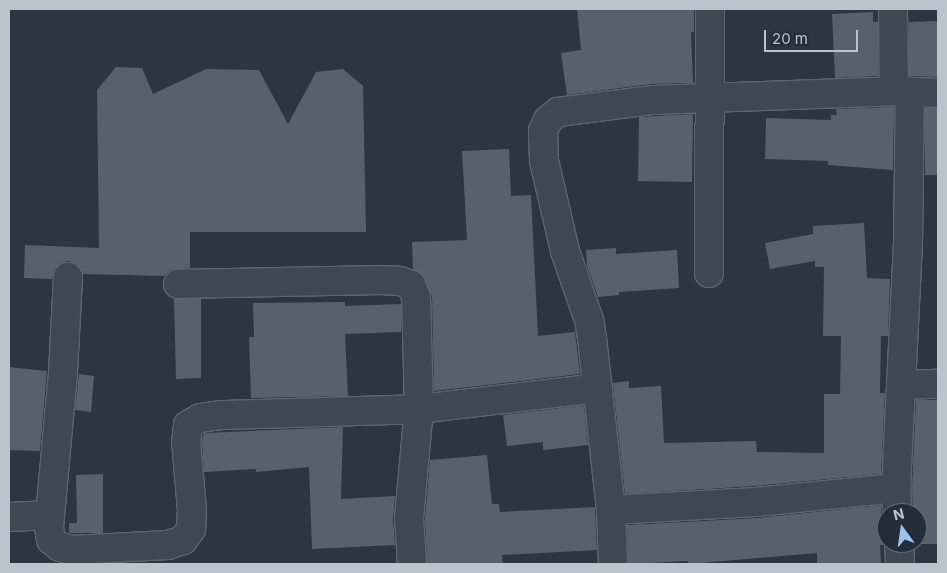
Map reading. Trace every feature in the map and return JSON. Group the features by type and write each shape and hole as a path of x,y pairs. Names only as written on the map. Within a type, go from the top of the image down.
{"street":[{"path":"709,273 710,9"},
{"path":"611,510 756,502 897,500 900,385 908,246 902,92 893,9"},
{"path":"613,564 611,510 598,388 588,320 565,251 544,161 543,131 548,120 558,112 653,100 710,96 938,93"},
{"path":"68,277 63,373 50,515 51,540 60,547 72,550 168,545 183,540 191,529 192,510 186,442 188,425 200,418 222,415 419,409 598,388"},
{"path":"178,284 381,280 400,281 411,285 416,297 419,409 409,518 412,564"},
{"path":"900,385 938,384"},
{"path":"9,517 50,515"}],"building":[{"path":"577,9 694,9 694,32 691,32 693,83 651,84 567,95 561,53 581,50"},
{"path":"873,12 873,22 878,22 878,76 835,78 832,14"},
{"path":"938,21 938,77 909,76 909,22"},
{"path":"116,67 142,68 153,94 206,69 259,70 288,124 316,72 343,69 363,86 366,232 190,232 190,268 170,270 164,276 83,274 77,264 68,261 61,263 55,268 52,279 24,278 25,245 99,248 97,90"},
{"path":"894,107 893,170 828,165 828,161 765,159 766,118 831,120 831,115 837,115 836,109"},
{"path":"925,108 938,108 938,175 925,175"},
{"path":"693,114 692,182 638,181 639,117"},
{"path":"509,149 511,196 531,195 538,336 575,332 580,374 434,391 432,296 425,279 413,269 412,242 467,240 462,151"},
{"path":"864,223 867,278 890,279 888,336 881,336 880,393 885,393 881,474 755,486 625,494 609,349 613,383 629,381 629,388 661,386 664,443 756,441 757,452 824,453 824,394 840,394 841,336 823,336 824,267 815,267 815,261 770,269 765,243 813,234 813,226"},
{"path":"616,248 616,254 677,250 679,288 619,292 619,295 598,297 587,266 586,250"},
{"path":"174,299 201,299 201,378 176,379"},
{"path":"345,302 345,306 401,304 401,332 345,334 348,396 251,398 249,337 254,337 253,303"},
{"path":"9,367 47,371 40,451 9,450"},
{"path":"79,374 94,376 91,412 75,410"},
{"path":"916,400 938,400 938,544 927,544 927,503 913,503"},
{"path":"584,405 588,445 543,450 543,442 507,446 503,415"},
{"path":"343,427 341,499 395,496 393,519 395,545 312,549 309,467 256,472 256,469 204,472 202,442 205,433"},
{"path":"487,455 492,504 499,504 500,512 595,507 597,550 502,555 503,564 427,564 425,518 430,460"},
{"path":"103,474 103,533 69,533 69,523 77,523 76,475"},
{"path":"877,505 877,553 880,553 881,564 817,564 817,553 688,564 688,561 628,564 627,525 758,518"}]}
